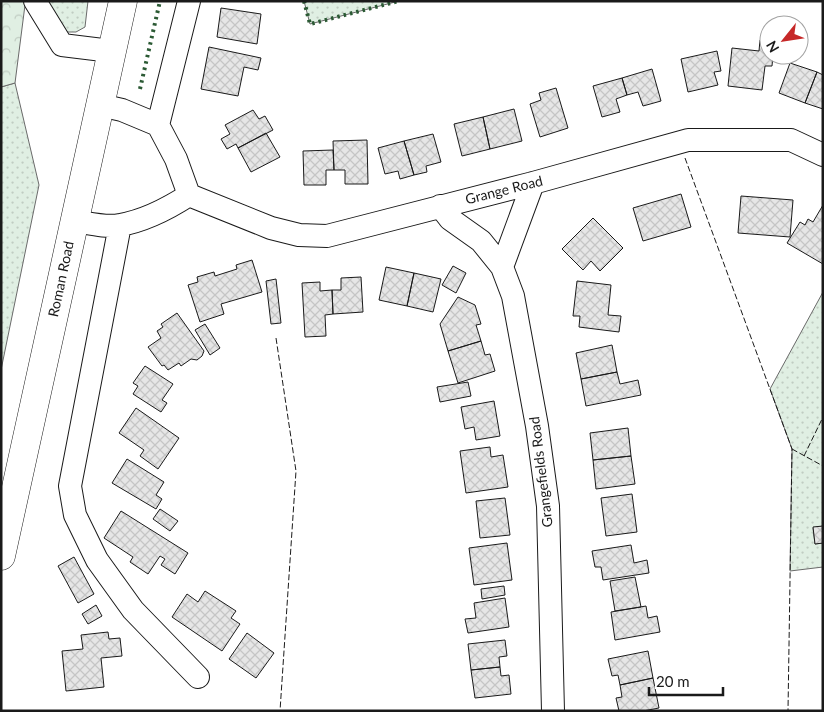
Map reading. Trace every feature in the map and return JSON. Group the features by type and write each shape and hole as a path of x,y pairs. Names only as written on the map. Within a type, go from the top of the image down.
{"main road":[{"name":"Roman Road","path":"1,556 123,1"}],"street":[{"path":"35,1 62,45 111,51"},
{"path":"158,125 190,1"},
{"path":"74,221 100,225 120,225 168,208 189,196 176,159 158,125 122,110 100,105"},
{"name":"Grange Road","path":"189,196 298,236 327,236 533,183 688,140 791,140 823,155"},
{"path":"502,267 533,183"},
{"name":"Grangefields Road","path":"440,206 450,219 480,241 502,267 513,296 537,426 548,506 553,711"},
{"path":"120,225 70,486 74,515 97,560 133,610 198,677"}],"green space":[{"path":"1,1 25,1 25,5 15,83 1,87"},
{"path":"46,1 88,1 85,27 76,32 63,32"},
{"path":"304,1 399,1 310,24"},
{"path":"15,83 39,185 1,370 1,87"},
{"path":"823,292 823,526 813,528 815,544 823,543 823,567 790,571 792,449 770,389"}],"building":[{"path":"221,8 261,14 257,44 217,37"},
{"path":"209,47 261,58 258,70 244,67 238,96 201,89"},
{"path":"732,48 759,51 759,65 772,65 765,66 762,90 728,86"},
{"path":"717,51 721,71 714,72 718,85 688,92 681,59"},
{"path":"789,65 796,65 817,72 805,103 779,93"},
{"path":"652,69 661,101 643,106 638,92 627,95 622,78"},
{"path":"817,72 823,75 823,109 805,103"},
{"path":"622,78 627,95 616,99 620,112 602,117 593,86"},
{"path":"556,88 568,128 540,137 530,104 541,100 539,93"},
{"path":"514,109 522,141 490,149 483,117"},
{"path":"253,110 259,119 265,116 273,130 238,148 236,144 227,149 221,139 230,134 225,125"},
{"path":"483,117 490,149 462,156 454,124"},
{"path":"266,133 280,157 251,172 238,148"},
{"path":"433,134 441,162 426,166 427,172 414,175 404,141"},
{"path":"367,140 368,184 345,184 345,170 334,170 333,141"},
{"path":"404,141 414,175 400,179 398,171 385,174 378,148"},
{"path":"333,150 334,170 326,170 326,185 304,185 303,151"},
{"path":"681,194 691,227 643,241 633,208"},
{"path":"741,196 793,200 790,237 738,233"},
{"path":"823,205 823,264 787,243 800,222 805,225 808,219 813,222"},
{"path":"593,218 623,248 600,271 591,261 583,270 562,249"},
{"path":"252,260 262,292 221,304 224,314 200,322 188,285 198,282 197,277 214,272 215,276 237,269 236,265"},
{"path":"453,266 466,273 456,293 442,285"},
{"path":"386,267 414,273 407,306 379,300"},
{"path":"414,273 441,279 433,312 407,306"},
{"path":"361,277 363,312 333,314 332,290 341,290 341,278"},
{"path":"276,279 281,323 271,324 266,281"},
{"path":"577,281 611,285 608,315 621,316 619,332 579,327 580,316 573,316"},
{"path":"320,282 320,291 332,290 333,314 325,315 326,336 305,337 302,283"},
{"path":"458,297 475,305 481,324 476,325 481,341 448,351 440,324"},
{"path":"177,313 204,351 197,360 191,359 181,366 179,363 168,370 164,365 162,366 148,347 161,338 157,331 163,327 161,324"},
{"path":"205,324 220,348 210,355 195,330"},
{"path":"481,341 485,355 490,354 495,371 458,383 448,351"},
{"path":"612,345 617,372 581,379 576,353"},
{"path":"145,366 173,384 162,400 167,403 161,412 133,394 138,386 133,383"},
{"path":"617,372 620,384 638,380 641,395 586,406 581,379"},
{"path":"468,382 471,396 440,402 437,387"},
{"path":"494,401 500,436 476,440 474,427 465,429 461,407"},
{"path":"136,408 179,438 158,469 140,456 144,450 119,433"},
{"path":"628,428 631,456 593,460 590,433"},
{"path":"490,447 491,457 503,455 508,487 466,493 460,451"},
{"path":"631,456 635,484 596,489 593,460"},
{"path":"127,459 164,482 156,495 162,499 156,509 112,483"},
{"path":"632,494 637,532 606,536 601,498"},
{"path":"505,498 510,535 480,538 476,501"},
{"path":"160,509 178,521 170,531 153,519"},
{"path":"121,511 188,553 175,574 161,565 165,559 160,556 148,574 130,562 133,557 104,538"},
{"path":"823,526 823,543 815,544 813,527"},
{"path":"507,543 512,580 474,585 469,548"},
{"path":"631,545 634,563 647,560 649,573 603,580 601,567 595,567 592,551"},
{"path":"74,557 94,594 78,603 58,566"},
{"path":"635,577 641,607 615,611 610,581"},
{"path":"504,586 505,595 482,599 481,589"},
{"path":"205,591 236,611 231,618 240,624 222,651 172,617 187,594 198,602"},
{"path":"505,598 509,627 468,633 465,619 476,618 474,603"},
{"path":"96,605 102,616 88,624 82,614"},
{"path":"646,606 648,618 657,616 660,632 615,640 611,612"},
{"path":"108,632 109,639 120,638 122,656 101,658 104,687 66,691 62,651 83,649 81,635"},
{"path":"247,633 274,653 256,678 229,659"},
{"path":"505,640 507,656 499,657 500,667 471,670 468,644"},
{"path":"648,651 653,678 620,685 618,675 612,676 608,659"},
{"path":"500,667 501,676 509,675 511,694 475,698 471,670"},
{"path":"653,678 659,708 643,711 619,711 616,698 622,697 620,685"}],"hedge":[{"path":"140,89 160,1"},
{"path":"304,1 310,24 399,1"}],"fence":[{"path":"685,158 792,449 788,711"},
{"path":"276,338 296,471 280,711"},
{"path":"804,456 823,417"},
{"path":"792,449 823,466"}]}
